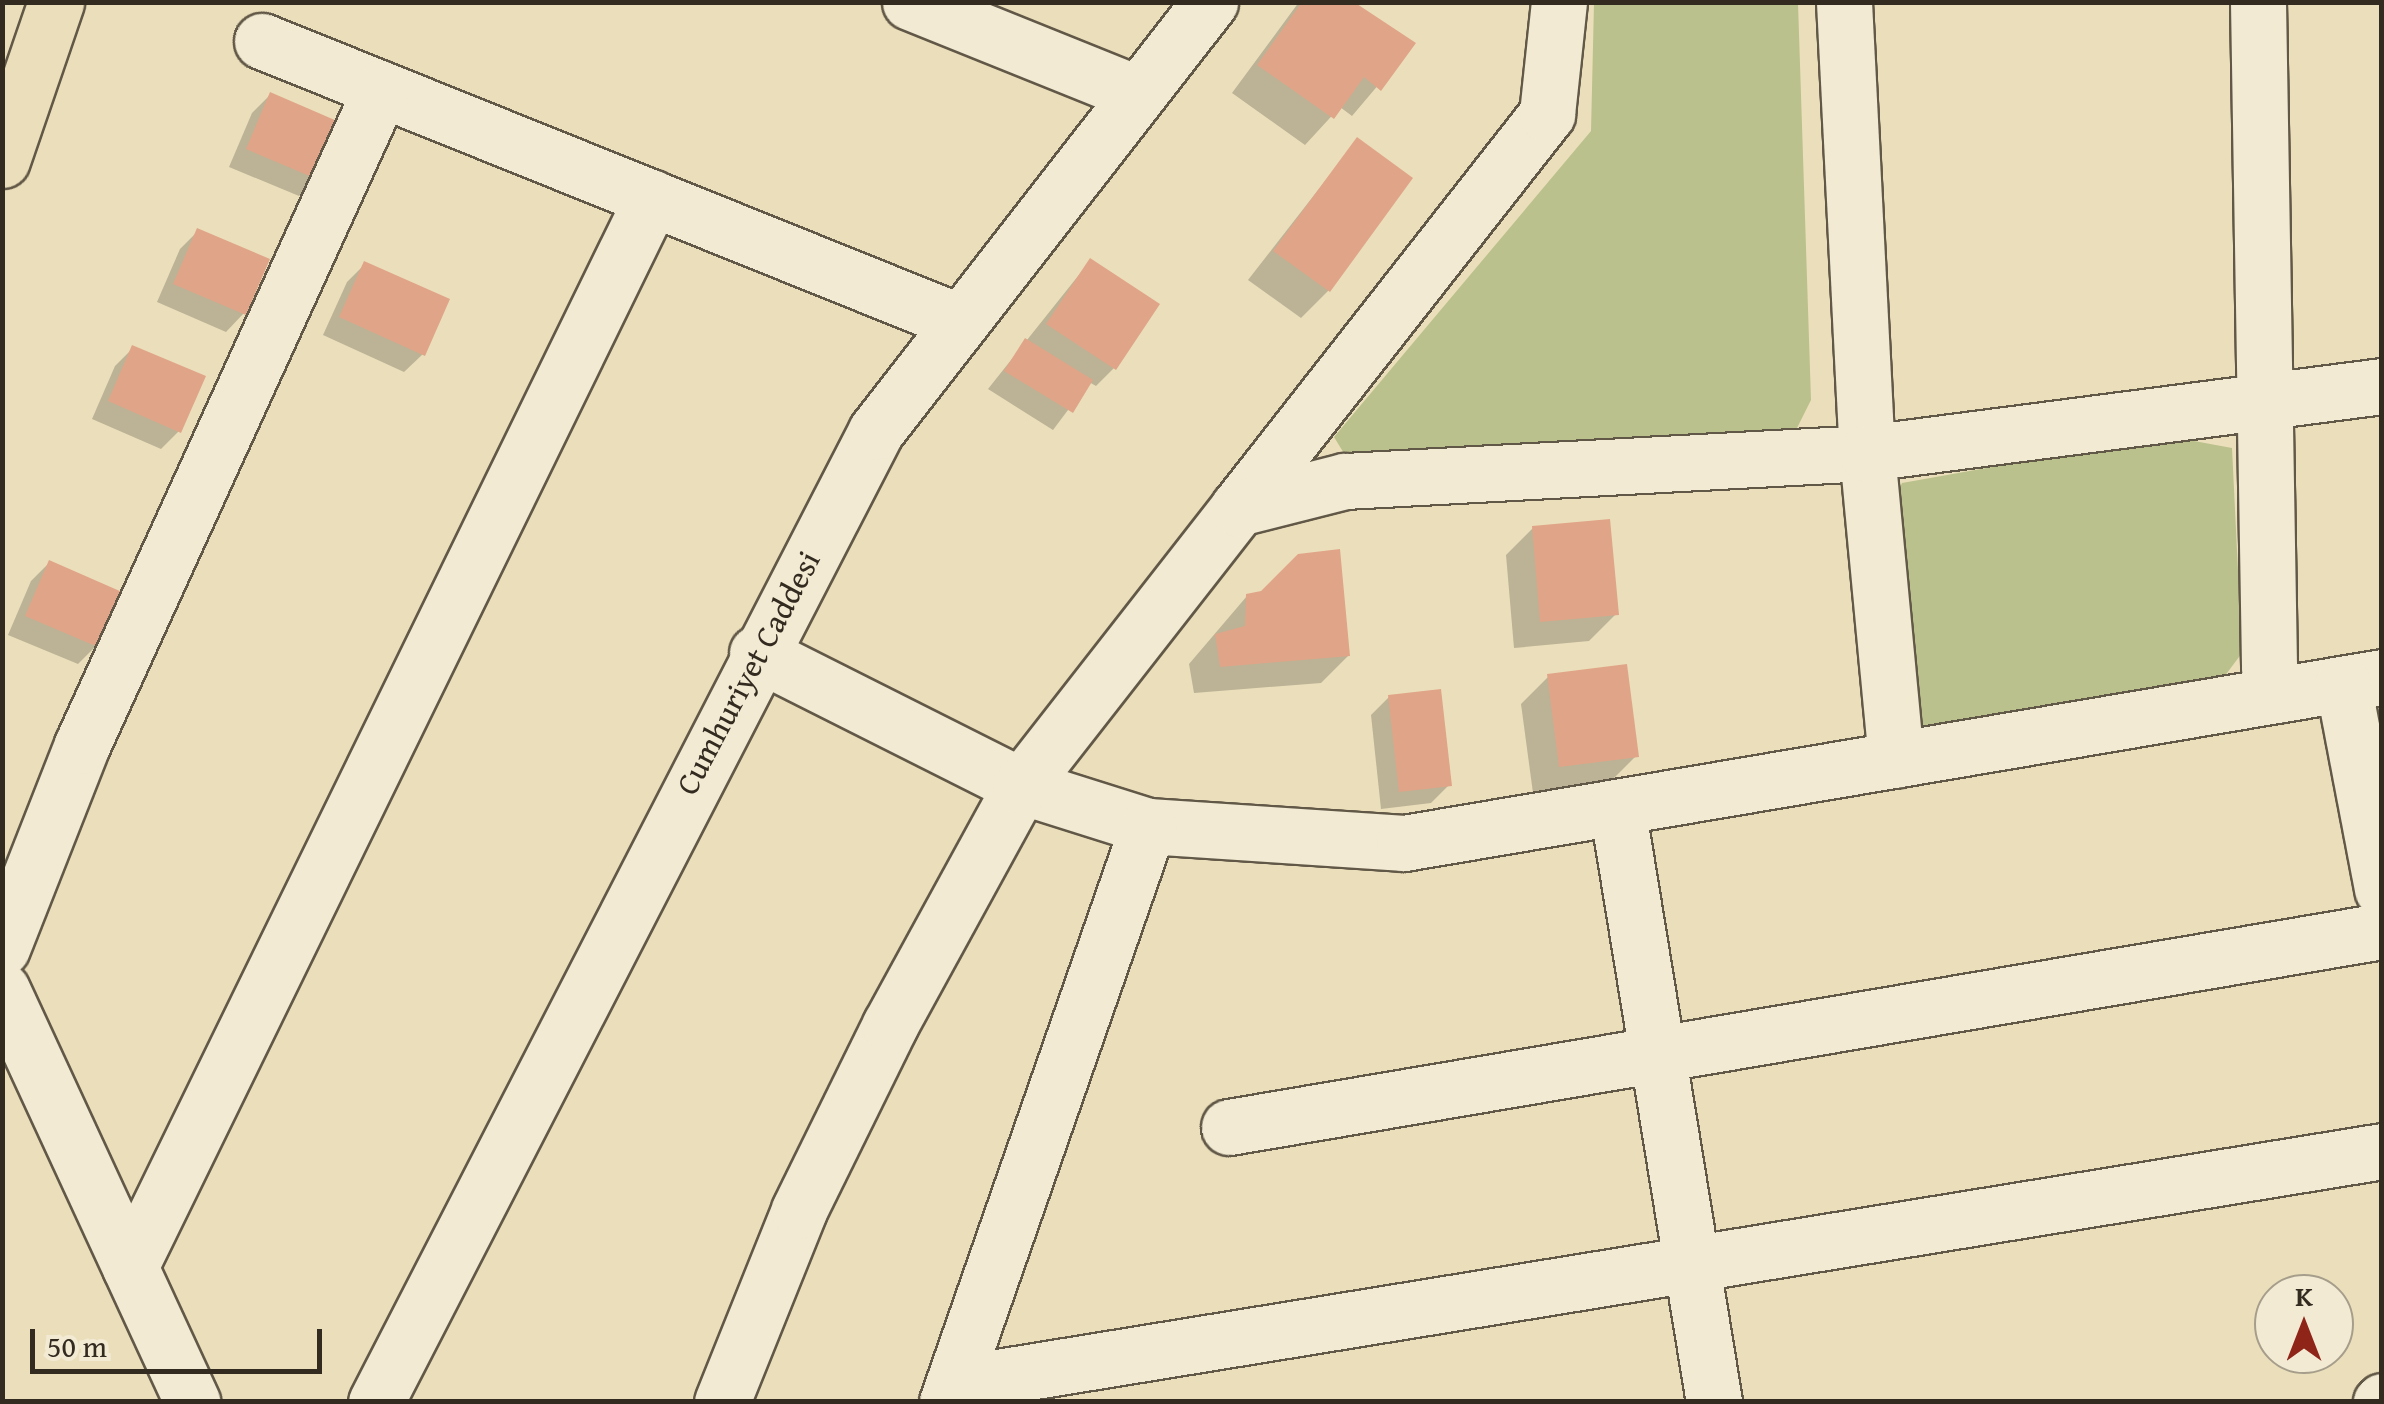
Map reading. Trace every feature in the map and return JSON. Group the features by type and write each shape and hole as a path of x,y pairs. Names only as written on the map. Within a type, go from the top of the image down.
{"highway":[{"path":"2,160 56,2"}],"street":[{"path":"910,2 1134,92"},
{"name":"Cumhuriyet Caddesi","path":"376,1402 757,652 876,431 1134,92 1210,2"},
{"path":"722,1402 799,1210 890,1025 1021,786 1547,114 1562,23 1559,2"},
{"path":"1844,2 1867,453 1896,760"},
{"path":"2258,2 2269,667 2277,695"},
{"path":"262,41 960,322"},
{"path":"2,948 82,745 381,89"},
{"path":"130,1266 652,198"},
{"path":"1238,508 1345,481 1867,453 2266,398 2382,386"},
{"path":"757,652 1021,786 1148,826 1404,844 2362,680 2382,888"},
{"path":"1617,807 1714,1402"},
{"path":"1148,826 951,1393 1691,1263 2382,1151"},
{"path":"1228,1127 2382,931"},
{"path":"2,990 192,1402"}],"green space":[{"path":"1594,3 1798,3 1811,400 1795,432 1345,455 1334,437 1591,131"},
{"path":"2167,436 2232,448 2242,653 2224,677 1919,728 1886,517 1902,483"}],"building":[{"path":"1302,2 1354,2 1416,43 1381,91 1364,77 1334,119 1257,65"},
{"path":"270,92 344,124 319,180 246,149"},
{"path":"1357,137 1413,178 1330,292 1273,251"},
{"path":"197,228 270,259 246,315 173,284"},
{"path":"1090,258 1160,304 1116,370 1046,324"},
{"path":"364,261 450,299 425,356 339,317"},
{"path":"1025,338 1093,380 1073,413 1004,371"},
{"path":"132,345 206,376 181,433 108,401"},
{"path":"1610,519 1619,615 1540,622 1532,526"},
{"path":"1340,549 1350,656 1220,667 1215,634 1245,626 1246,594 1261,591 1298,554"},
{"path":"49,560 122,592 98,647 25,616"},
{"path":"1627,664 1639,757 1559,767 1547,674"},
{"path":"1441,689 1452,786 1399,792 1388,695"}]}
